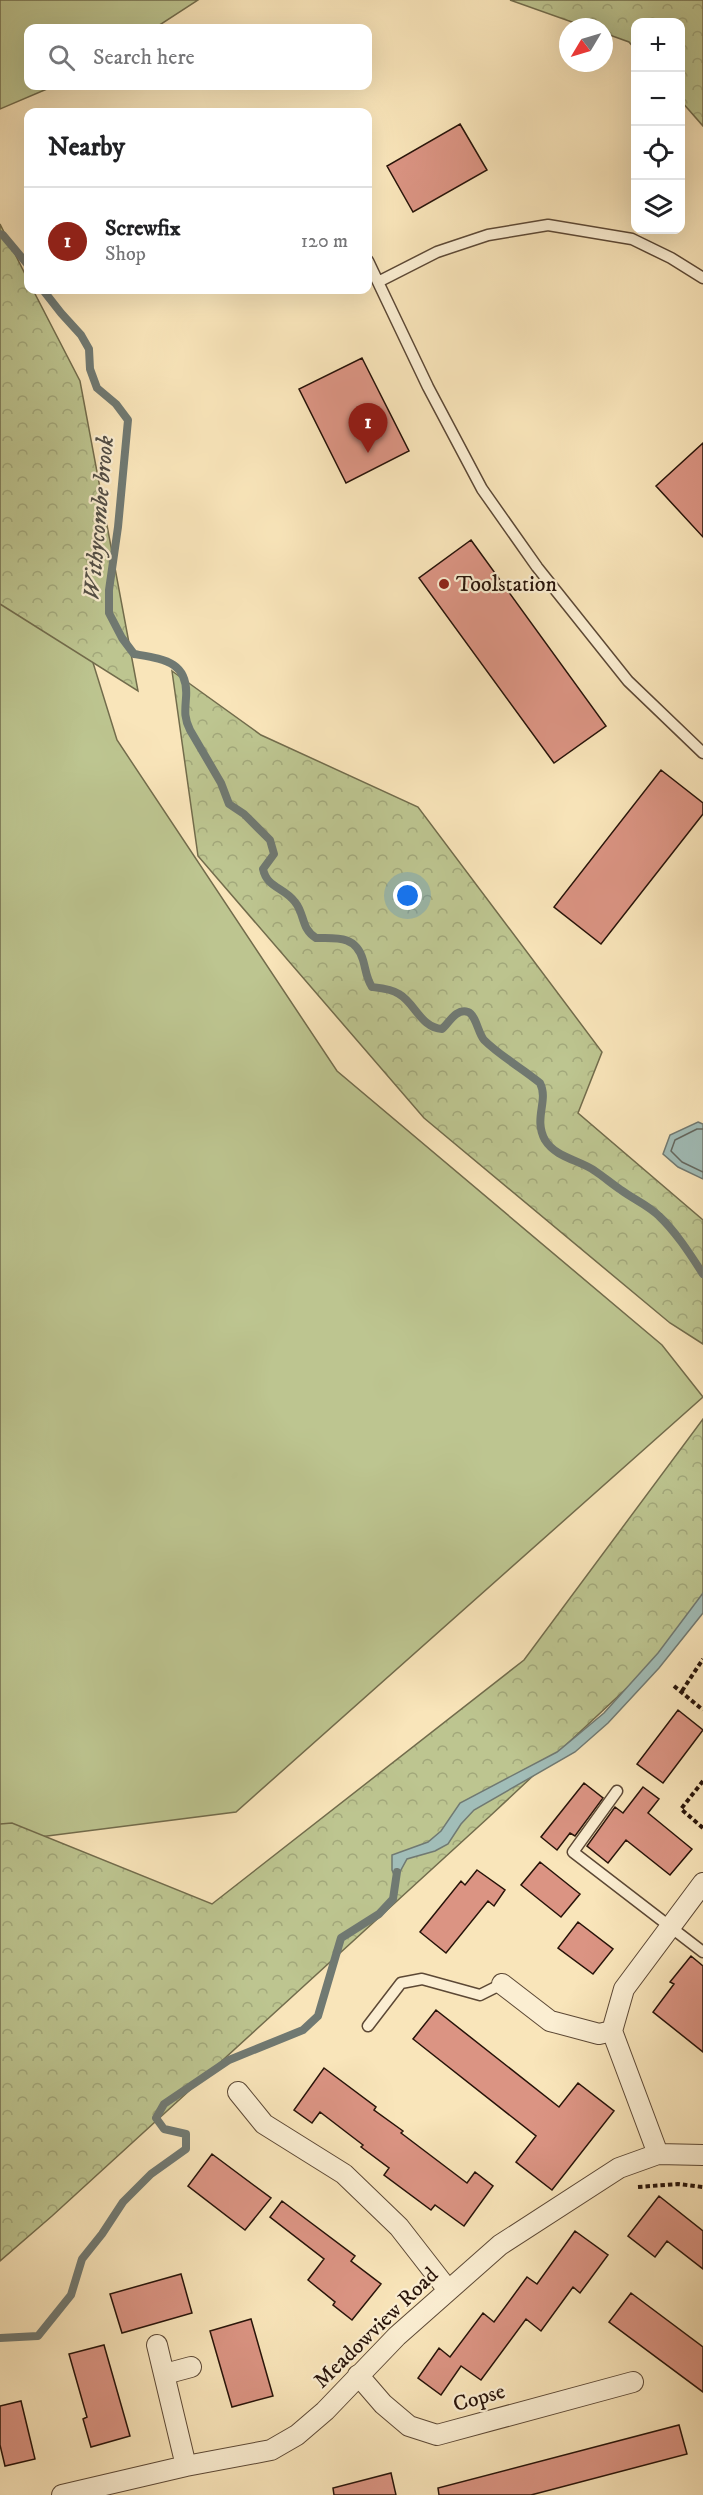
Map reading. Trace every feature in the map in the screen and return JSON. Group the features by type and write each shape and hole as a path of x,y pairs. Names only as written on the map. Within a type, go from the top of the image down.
{"street":[{"path":"658,2154 612,2031 624,1989 703,1883"},
{"path":"502,1984 550,2021 599,2034 612,2031"},
{"path":"238,2092 264,2124 344,2174 399,2227 448,2290"},
{"name":"Meadowview Road","path":"62,2495 186,2466 271,2450 297,2435 325,2411 397,2336 500,2245 619,2168 658,2154 703,2155"},
{"path":"157,2345 186,2466"},
{"path":"165,2374 191,2367"},
{"name":"Copse","path":"358,2375 383,2404 409,2426 437,2435 633,2382"}],"lane":[{"path":"378,282 437,252 488,235 548,225 632,239 671,258 703,279"},
{"path":"372,269 428,387 482,489 537,567 628,681 703,753"},
{"path":"617,1791 573,1852 703,1952"},
{"path":"368,2026 401,1983 423,1979 480,1995 502,1984"}],"path":[{"path":"682,1691 703,1659"},
{"path":"674,1686 703,1710"},
{"path":"703,1782 681,1809 703,1828"},
{"path":"619,2168 626,2189 678,2184 703,2187"}],"green space":[{"path":"0,0 198,0 161,24 24,24 24,90 45,90 0,109"},
{"path":"510,0 703,0 703,126 685,106 685,18 631,18 631,44 613,36 613,18 561,18"},
{"path":"0,224 24,272 24,294 35,294 80,381 138,691 0,604"},
{"path":"0,363 117,740 337,1071 662,1345 703,1397 236,1812 0,1842"},
{"path":"172,671 261,735 418,807 602,1052 578,1113 703,1220 703,1344 670,1323 424,1118 198,856"},
{"path":"703,1419 703,1610 675,1643 489,1817 0,2261 0,1824 12,1823 212,1904 524,1660"}],"water":[{"path":"698,1122 703,1124 703,1179 678,1167 663,1154 670,1135"},
{"path":"703,1593 703,1613 659,1668 608,1723 575,1752 474,1810 461,1824 448,1844 435,1851 407,1859 396,1879 392,1870 392,1855 428,1842 441,1831 460,1803 557,1752 604,1713 658,1653"}],"building":[{"path":"460,124 487,170 413,212 387,166"},
{"path":"362,358 409,451 346,483 299,389"},
{"path":"703,443 703,537 656,486"},
{"path":"471,540 606,726 554,763 419,578"},
{"path":"661,770 703,803 703,814 601,944 554,907"},
{"path":"678,1710 703,1730 663,1783 637,1764"},
{"path":"584,1783 603,1798 575,1836 570,1833 557,1850 541,1837"},
{"path":"643,1787 659,1799 648,1813 692,1849 670,1875 626,1840 608,1863 587,1846 615,1807 623,1813"},
{"path":"540,1862 580,1894 561,1917 521,1885"},
{"path":"477,1870 505,1890 494,1906 488,1901 446,1953 420,1932 461,1881 465,1885"},
{"path":"578,1922 613,1949 593,1974 558,1948"},
{"path":"691,1956 703,1966 703,2052 653,2012 674,1984 670,1982"},
{"path":"436,2010 559,2107 578,2083 614,2111 552,2190 516,2162 536,2136 413,2039"},
{"path":"324,2068 376,2107 374,2110 403,2131 401,2133 467,2183 475,2172 493,2186 464,2226 435,2205 431,2210 384,2175 389,2168 320,2112 312,2123 294,2110"},
{"path":"212,2154 271,2198 245,2230 188,2186"},
{"path":"659,2196 703,2231 703,2269 667,2241 655,2257 628,2236"},
{"path":"282,2201 355,2256 351,2261 381,2284 352,2320 333,2305 335,2302 308,2280 324,2259 270,2217"},
{"path":"575,2231 608,2255 580,2293 573,2287 541,2331 526,2319 481,2380 461,2366 441,2395 418,2378 439,2348 450,2357 483,2313 494,2322 527,2277 537,2284"},
{"path":"181,2274 192,2313 122,2333 110,2294"},
{"path":"631,2293 703,2347 703,2392 609,2322"},
{"path":"251,2319 273,2396 232,2407 210,2331"},
{"path":"104,2345 130,2436 91,2447 83,2419 87,2417 69,2354"},
{"path":"21,2401 35,2459 5,2466 0,2445 0,2406"},
{"path":"679,2425 687,2454 531,2495 439,2495 438,2488"},
{"path":"391,2473 396,2495 334,2495 333,2488"}],"waterway":[{"name":"Withycombe brook","path":"0,234 24,260"},
{"name":"Withycombe brook","path":"46,294 81,335 89,349 90,369 97,388 116,404 128,420 118,527 109,590 109,613 122,638 134,654 164,660 179,669 186,686 185,714 188,726 221,783 229,804 244,814 270,840 274,854 263,869 268,880 291,897 300,911 305,926 316,938 344,940 356,946 372,987 399,994 410,1003 423,1020 435,1028 442,1029 460,1012 471,1014 484,1040 540,1083 543,1096 540,1124 545,1140 550,1146 562,1155 589,1167 655,1212 677,1236 703,1274"},
{"path":"0,2338 38,2336 71,2295 82,2259 123,2202 151,2174 186,2149 186,2134 164,2129 156,2118 164,2104 229,2060 303,2030 318,2016 341,1938 379,1914 393,1899 397,1872"}],"place":[{"name":"Screwfix","path":"368,453"},
{"name":"Toolstation","path":"444,584"}]}
